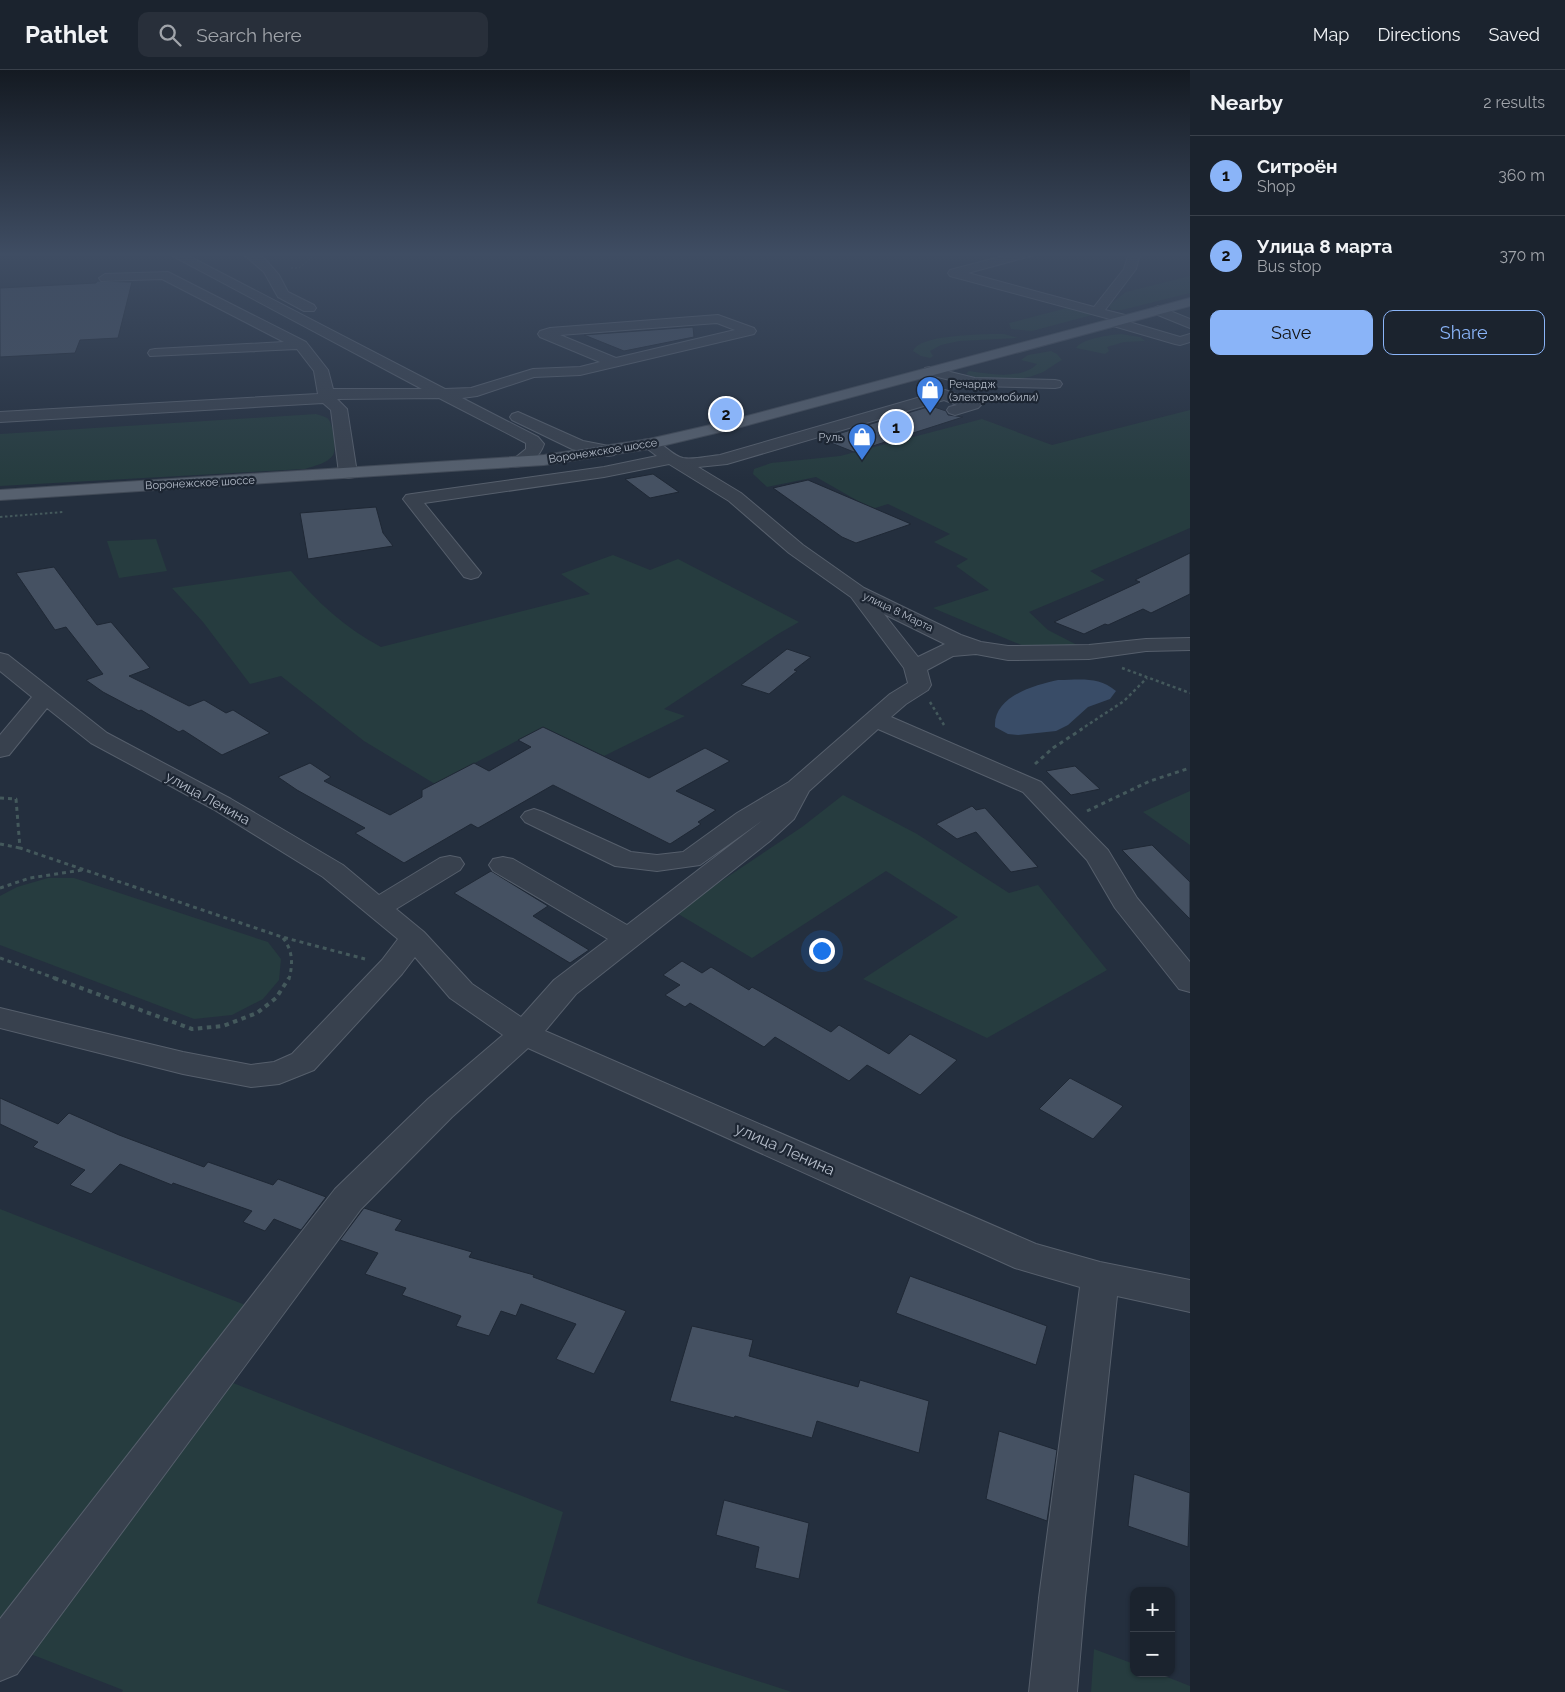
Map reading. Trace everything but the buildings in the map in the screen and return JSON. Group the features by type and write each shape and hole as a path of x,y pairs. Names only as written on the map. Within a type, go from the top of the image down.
{"main road":[{"name":"Воронежское шоссе","path":"0,495 518,462 608,451 649,444 1091,329"}],"street":[{"path":"268,329 300,345 321,370 326,396 339,409 348,474"},
{"path":"318,329 532,440 536,444 535,450 531,455 518,462"},
{"path":"344,329 578,445 608,451"},
{"path":"593,329 545,334 616,363"},
{"path":"0,417 326,396 472,393 533,373 580,371 749,331 743,329"},
{"path":"1143,329 1180,341 1190,338"},
{"path":"155,354 300,345"},
{"path":"930,371 952,378 975,382 1055,384"},
{"path":"471,573 412,499 675,460 721,460 945,394 973,405 955,410"},
{"name":"улица 8 Марта","path":"649,444 735,497 796,549 857,592 954,640 977,648 1008,653 1089,652 1146,645 1190,644"},
{"path":"534,817 625,860 657,863 690,859 798,787 898,699 920,685 914,667 857,592"},
{"path":"914,667 948,650 977,648"},
{"name":"улица Ленина","path":"0,660 100,738 222,804 333,871 414,938 461,991 524,1034 1028,1257 1100,1277 1190,1296"},
{"path":"0,750 45,696"},
{"path":"874,720 1032,787 1098,856 1125,902 1190,982"},
{"path":"0,1658 348,1199 440,1108 524,1034 565,986 767,830 785,814 798,787"},
{"path":"378,908 450,864"},
{"path":"503,865 628,938"},
{"path":"0,1018 183,1063 251,1076 279,1073 303,1062 392,967 414,938"},
{"path":"1053,1692 1062,1598 1100,1277"}],"path":[{"path":"1089,652 1107,662 1147,678 1190,692"},
{"path":"1016,780 1053,748 1124,701 1147,678"},
{"path":"1064,820 1174,770 1190,768"},
{"path":"0,798 16,799 20,848"},
{"path":"0,844 20,848 282,937 392,967"},
{"path":"0,888 16,880 38,875 85,870"},
{"path":"0,958 192,1029 224,1026 260,1011 279,996 291,977 293,958 289,945 282,937"}],"green space":[{"path":"1011,329 1041,329 1032,331"},
{"path":"1004,334 1018,338 959,341 941,345 930,351 933,356 930,358 921,356 913,351 917,346 936,339"},
{"path":"1121,334 1140,337 1145,341 1124,342 1107,347 1109,351 1105,354 1076,348 1090,339"},
{"path":"1051,351 1062,360 1036,375 1016,379 995,380 966,374 969,371 1004,375 1022,372 1037,364 1021,360 1028,355"},
{"path":"1190,410 1190,528 1090,571 1105,580 1029,612 1048,630 1079,646 1026,647 933,608 989,590 956,566 968,559 934,542 950,534 888,504 872,509 816,477 767,487 753,474 754,469 771,463 840,456 982,419 1052,445"},
{"path":"316,414 329,420 334,436 335,448 331,458 305,469 0,486 0,434"},
{"path":"156,539 167,571 119,578 107,541"},
{"path":"613,555 650,570 678,559 799,622 664,709 685,716 604,756 543,727 435,784 364,741 281,676 250,684 203,622 172,588 291,571 332,614 381,647 590,594 561,574"},
{"path":"1190,791 1190,845 1143,812"},
{"path":"843,795 917,834 1009,893 1038,885 1107,970 987,1038 863,979 958,917 886,871 752,958 675,912 802,827"},
{"path":"48,878 74,878 268,942 281,959 279,980 263,999 232,1015 194,1019 0,945 0,896 17,887"},
{"path":"0,1209 253,1308 0,1638"},
{"path":"228,1381 563,1512 537,1603 684,1657 792,1692 122,1692 123,1690 28,1653"},
{"path":"1094,1649 1130,1662 1130,1677 1167,1677 1190,1686 1190,1692 1091,1692"}],"water":[{"path":"1058,680 1096,681 1116,691 1110,699 1088,707 1068,725 1056,731 1018,735 1008,734 995,727 996,716 1008,700 1027,689"}],"place":[{"name":"Улица 8 марта","path":"726,414"},
{"name":"Речардж (электромобили)","path":"930,414"},
{"name":"Ситроён","path":"896,427"},
{"name":"Руль","path":"862,461"}]}
